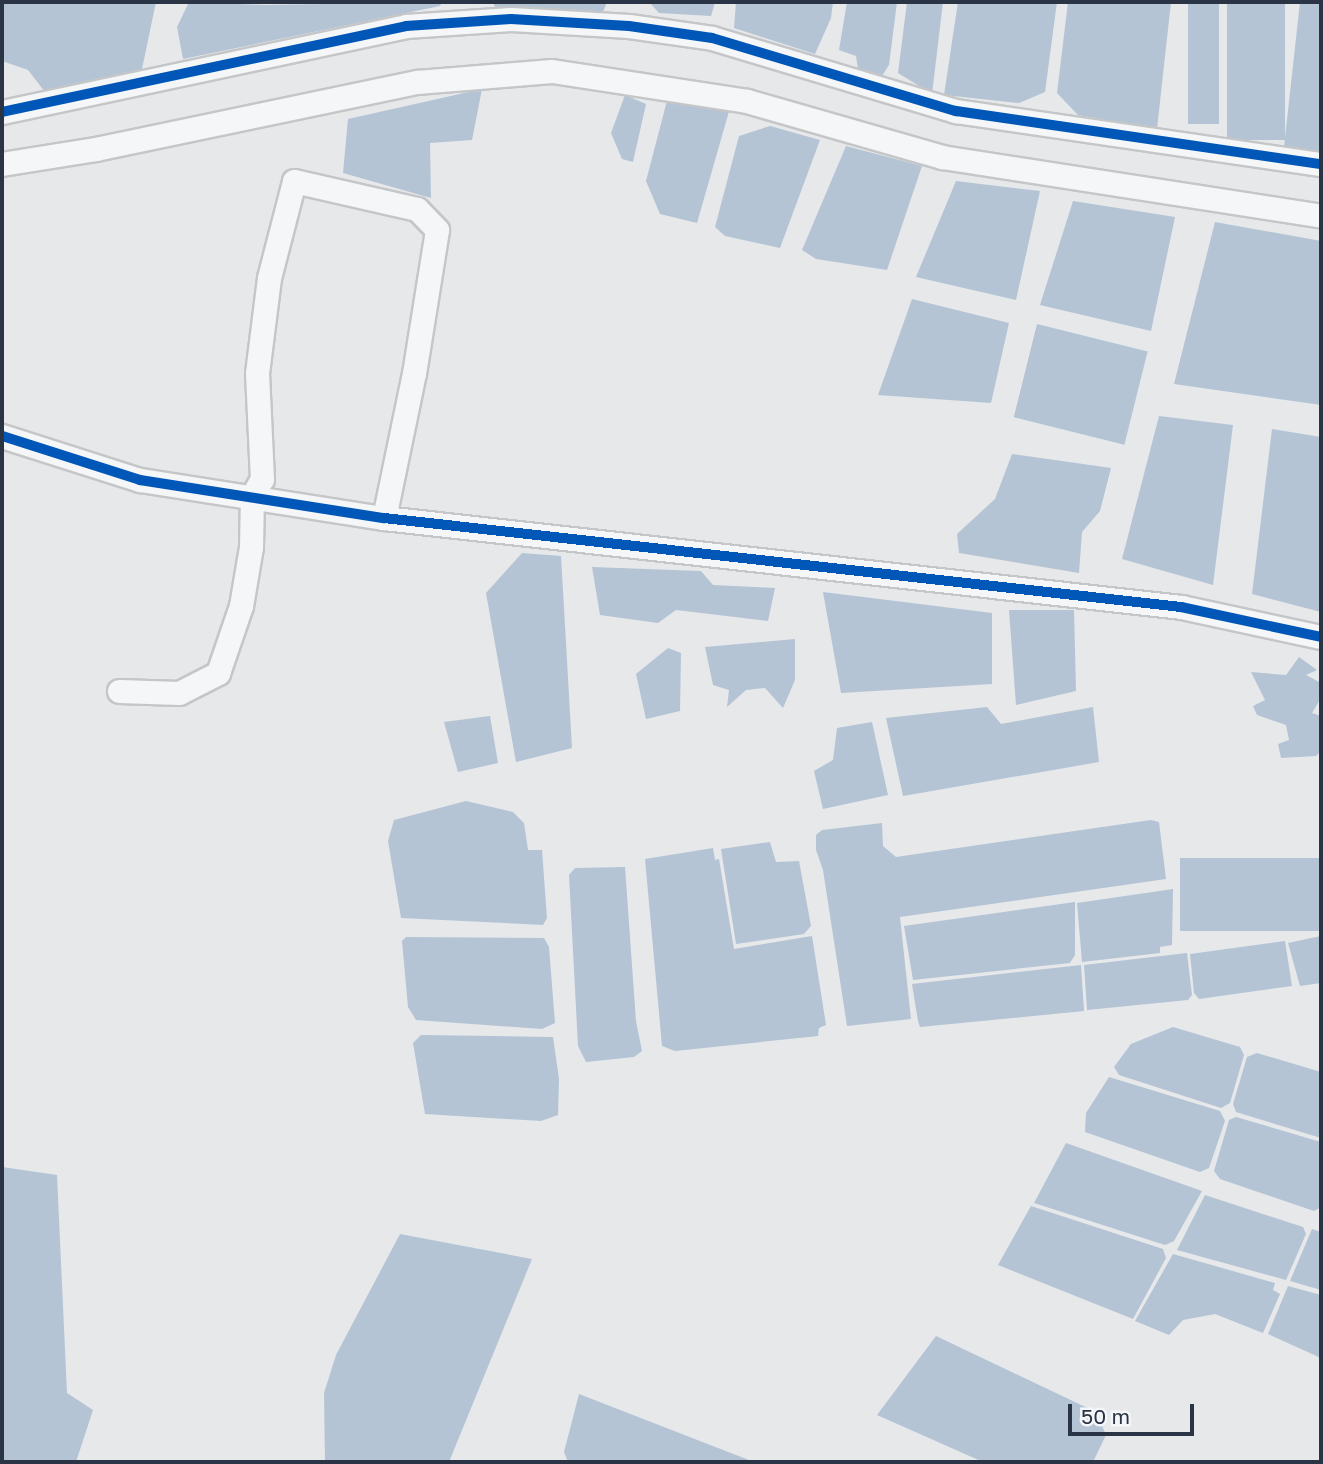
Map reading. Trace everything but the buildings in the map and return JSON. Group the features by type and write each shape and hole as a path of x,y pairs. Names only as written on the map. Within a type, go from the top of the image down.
{"street":[{"path":"2,112 406,26 512,19 629,26 712,38 956,111 1321,164"},
{"path":"2,164 96,149 417,82 552,71 747,101 942,157 1321,216"},
{"path":"119,691 179,693 218,673 241,606 251,547 252,496 262,479 257,373 269,278 294,181 417,209 437,230 414,373 384,519"},
{"path":"2,436 140,480 384,519 1181,607 1321,637"}],"water":[{"path":"2,2 156,2 142,69 45,92 28,70 2,61"},
{"path":"189,2 264,5 442,2 440,6 183,59 177,27"},
{"path":"493,2 607,2 603,12 495,7"},
{"path":"649,2 715,2 711,16 659,13"},
{"path":"736,2 833,2 831,18 815,54 734,28"},
{"path":"847,2 897,2 889,65 882,76 858,69 856,56 839,50"},
{"path":"907,2 943,2 932,94 898,73"},
{"path":"958,2 1057,2 1045,92 1019,103 944,95"},
{"path":"1068,2 1171,2 1157,129 1078,115 1057,93"},
{"path":"1188,2 1219,2 1219,124 1188,124"},
{"path":"1227,2 1285,2 1285,140 1227,140"},
{"path":"1300,2 1321,2 1321,152 1284,147"},
{"path":"482,89 472,140 430,143 431,198 343,173 348,119"},
{"path":"625,95 646,104 633,162 622,159 611,133"},
{"path":"668,97 730,108 697,223 660,214 646,181"},
{"path":"770,126 820,140 780,248 725,236 715,227 739,136"},
{"path":"846,146 922,166 887,270 816,259 802,250"},
{"path":"956,181 1040,191 1016,300 916,277"},
{"path":"1073,201 1175,217 1151,331 1040,305"},
{"path":"1215,222 1321,241 1321,405 1174,384"},
{"path":"912,299 1009,323 991,403 878,395"},
{"path":"1037,324 1148,352 1124,445 1014,417"},
{"path":"1159,416 1233,425 1213,585 1122,559"},
{"path":"1272,429 1321,437 1321,612 1252,594"},
{"path":"1012,454 1111,468 1100,511 1082,532 1079,573 959,553 957,534 995,499"},
{"path":"522,553 561,556 572,748 516,762 486,593"},
{"path":"592,567 701,571 713,585 775,588 768,621 676,610 658,623 600,615"},
{"path":"823,592 992,613 992,684 841,693"},
{"path":"1009,610 1074,610 1076,691 1016,705"},
{"path":"795,639 795,680 783,708 765,688 746,690 727,707 729,690 713,685 705,647"},
{"path":"668,648 681,653 680,711 646,719 636,674"},
{"path":"1299,657 1317,670 1306,675 1321,683 1321,698 1312,713 1321,716 1321,751 1316,756 1281,758 1278,744 1289,740 1286,725 1257,715 1253,706 1265,700 1251,672 1286,675"},
{"path":"987,707 1001,724 1093,707 1099,762 903,796 886,718"},
{"path":"490,716 498,763 458,772 444,722"},
{"path":"872,722 888,795 823,809 814,771 833,760 837,728"},
{"path":"466,801 513,812 524,823 528,850 542,850 547,918 543,925 401,918 388,841 394,820"},
{"path":"1151,820 1159,822 1166,879 900,917 911,1019 847,1026 823,870 816,850 816,835 822,830 882,823 883,846 896,857"},
{"path":"770,842 776,862 799,861 811,926 804,934 736,944 721,849"},
{"path":"713,848 715,860 719,859 734,949 812,936 826,1025 819,1028 818,1036 675,1051 662,1046 645,859"},
{"path":"1180,858 1321,858 1321,931 1180,931"},
{"path":"625,867 636,1021 642,1051 634,1057 586,1062 578,1046 569,875 575,868"},
{"path":"1173,889 1172,945 1160,947 1160,953 1082,962 1077,903"},
{"path":"1075,902 1075,955 1070,963 913,980 904,926"},
{"path":"1321,936 1321,983 1300,986 1288,943"},
{"path":"406,937 544,938 549,947 555,1023 542,1029 416,1020 408,1007 402,941"},
{"path":"1285,941 1292,986 1199,999 1194,993 1190,954"},
{"path":"1187,953 1192,995 1188,1000 1087,1010 1084,965"},
{"path":"1081,965 1084,1011 920,1027 912,984"},
{"path":"1173,1027 1240,1047 1244,1055 1230,1103 1221,1108 1119,1075 1114,1067 1131,1044"},
{"path":"421,1035 553,1037 559,1079 558,1115 541,1121 425,1114 413,1043"},
{"path":"1257,1053 1321,1072 1321,1138 1236,1112 1233,1104 1247,1057"},
{"path":"1109,1077 1220,1111 1225,1121 1209,1168 1200,1172 1085,1132 1086,1113"},
{"path":"1236,1117 1321,1142 1321,1207 1314,1211 1220,1179 1214,1171 1229,1120"},
{"path":"1066,1143 1202,1191 1174,1241 1165,1245 1034,1203"},
{"path":"2,1167 57,1175 67,1393 93,1410 76,1462 2,1462"},
{"path":"1205,1195 1303,1227 1306,1234 1286,1280 1177,1250"},
{"path":"1031,1206 1163,1249 1166,1258 1133,1319 998,1265"},
{"path":"1312,1229 1321,1232 1321,1290 1290,1281"},
{"path":"400,1234 532,1259 449,1462 325,1462 324,1393 336,1355"},
{"path":"1173,1254 1275,1283 1273,1290 1280,1294 1263,1333 1215,1314 1183,1320 1169,1335 1135,1321"},
{"path":"1288,1286 1321,1295 1321,1358 1268,1334"},
{"path":"936,1336 1096,1412 1106,1435 1093,1462 983,1462 877,1415"},
{"path":"579,1394 754,1462 568,1462 564,1452"}],"cycle path":[{"path":"2,112 406,26 511,19 629,26 712,38 956,111 1321,164"},
{"path":"2,436 140,480 384,518 1181,607 1321,637"}]}
